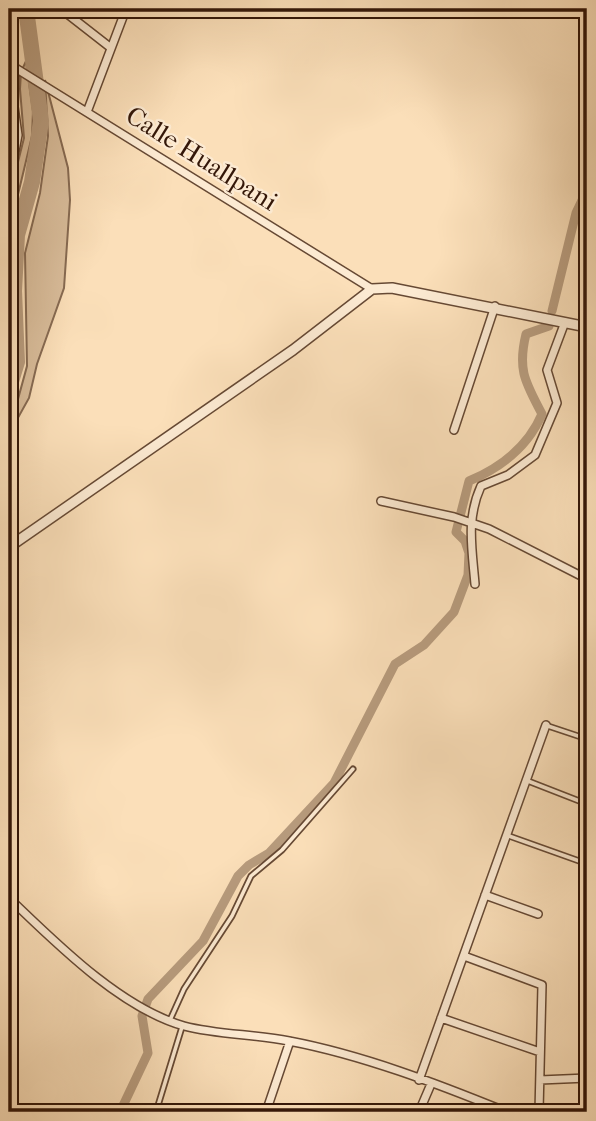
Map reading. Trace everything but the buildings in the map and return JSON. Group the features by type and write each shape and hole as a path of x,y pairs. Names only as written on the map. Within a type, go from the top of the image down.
{"street":[{"path":"61,9 111,48"},
{"path":"87,112 126,9"},
{"path":"9,47 18,135 9,182"},
{"name":"Calle Huallpani","path":"12,66 372,289"},
{"path":"9,547 293,350 372,289 392,288 495,306 587,327"},
{"path":"454,430 495,306"},
{"path":"475,584 467,521 481,486 508,475 535,455 558,403 547,370 565,322"},
{"path":"381,501 467,521 587,579"},
{"path":"419,1080 546,725"},
{"path":"485,895 538,914"},
{"path":"9,898 86,971 143,1006 183,1026 290,1041 419,1080 507,1112"},
{"path":"464,956 542,985 538,1112"},
{"path":"441,1018 540,1052"},
{"path":"266,1112 290,1041"},
{"path":"540,1080 587,1078"},
{"path":"419,1112 431,1084"}],"lane":[{"path":"546,725 587,739"},
{"path":"166,1018 232,916 251,876 282,850 353,769"},
{"path":"526,780 587,804"},
{"path":"507,835 582,862"},
{"path":"156,1112 183,1026"}],"shaded area":[{"path":"26,61 33,111 32,136 9,232 9,198 24,138 20,89 21,72"},
{"path":"45,80 68,168 70,200 64,288 37,364 29,398 9,434 9,414 18,399 27,366 25,253 40,193 48,136"}],"waterway":[{"path":"9,388 17,362 14,291 17,235 32,182 41,121 26,9"},
{"path":"552,311 576,213 587,190"},
{"path":"120,1112 148,1053 142,1016 148,999 203,941 238,876 249,865 269,853 334,783 395,664 424,645 454,612 468,575 469,553 465,541 456,532 469,481 513,455 536,426 542,414 525,376 523,347 526,334 549,326"}]}
